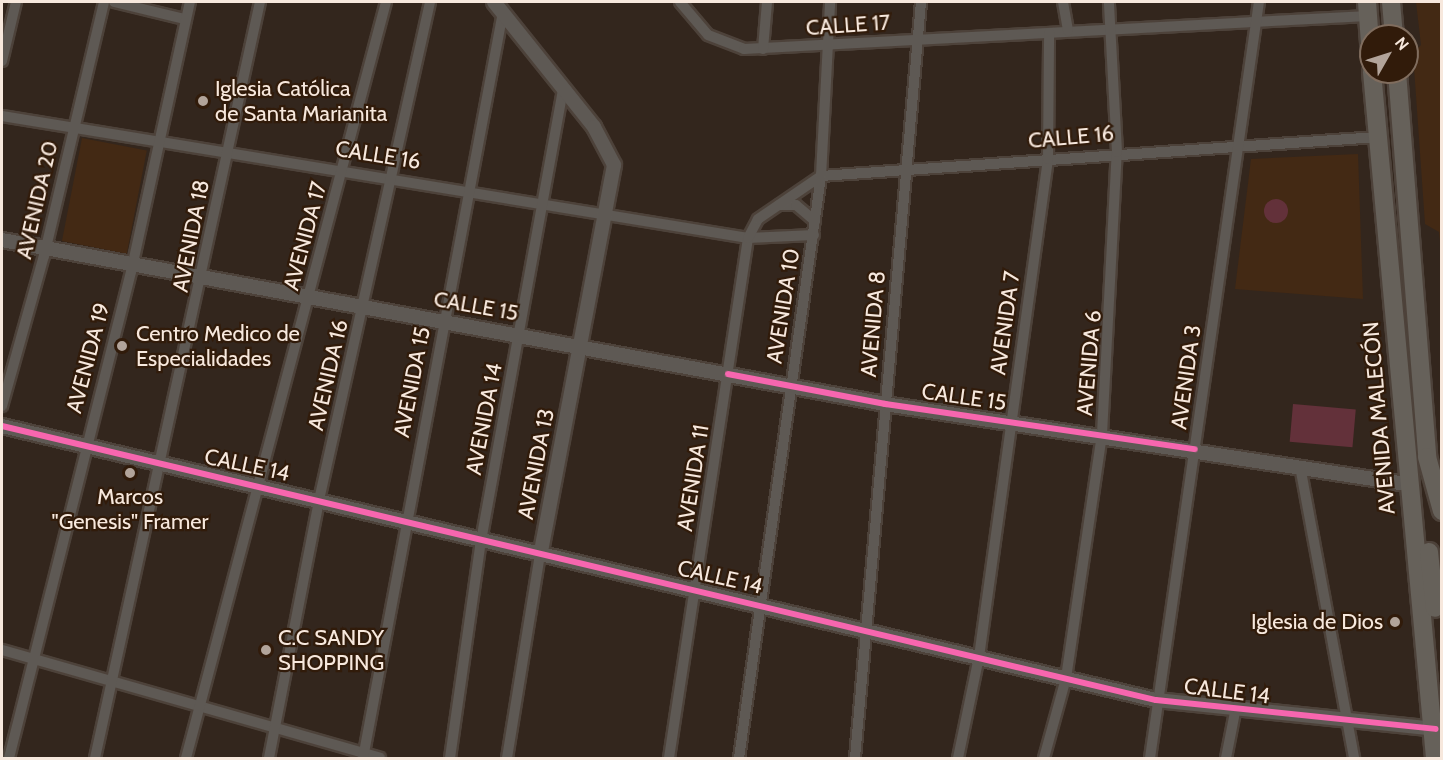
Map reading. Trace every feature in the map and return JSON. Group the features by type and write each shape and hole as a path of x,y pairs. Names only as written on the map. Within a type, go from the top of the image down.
{"main road":[{"path":"1391,2 1393,24"},
{"path":"1367,9 1368,24"},
{"name":"AVENIDA MALECÓN","path":"1373,84 1406,484 1436,729 1435,759"},
{"name":"AVENIDA MALECÓN","path":"1398,84 1427,457 1442,511"},
{"path":"1406,484 1416,489 1423,516 1442,678"}],"street":[{"path":"2,61 16,2"},
{"name":"AVENIDA 20","path":"2,406 45,248 105,2"},
{"path":"114,2 185,19"},
{"name":"AVENIDA 19","path":"9,759 35,659 84,446 132,265 157,142 190,2"},
{"name":"AVENIDA 18","path":"95,759 113,683 157,464 203,278 260,2"},
{"name":"AVENIDA 17","path":"186,759 386,2"},
{"name":"AVENIDA 16","path":"269,759 319,500 364,309 430,2"},
{"name":"CALLE 17","path":"680,2 708,34 726,45 763,49 1049,33 1113,27 1256,21 1367,9"},
{"path":"763,49 767,2"},
{"name":"AVENIDA 10","path":"740,759 758,604 822,176 826,47 830,2"},
{"name":"AVENIDA 8","path":"855,759 921,2"},
{"path":"1063,2 1068,31"},
{"name":"AVENIDA 6","path":"1044,759 1066,678 1102,434 1118,152 1113,27 1109,2"},
{"name":"AVENIDA 3","path":"1150,759 1156,700 1240,148 1259,2"},
{"name":"AVENIDA 13","path":"499,7 612,155 608,214 579,349 540,555 507,759"},
{"name":"AVENIDA 15","path":"363,756 405,523 471,189 499,7"},
{"name":"AVENIDA 7","path":"958,759 979,657 1048,159 1049,33"},
{"name":"AVENIDA 14","path":"450,759 481,541 563,88"},
{"name":"CALLE 16","path":"2,116 227,154 471,189 748,238 814,235"},
{"name":"CALLE 16","path":"748,238 758,219 822,176 1118,152 1240,148 1378,137"},
{"path":"776,205 796,205 815,221"},
{"name":"AVENIDA 11","path":"669,759 748,238"},
{"name":"CALLE 15","path":"2,240 309,296 364,309 519,335 579,349 885,404 1102,434 1406,484"},
{"name":"CALLE 14","path":"2,426 157,464 258,485 540,555 865,629 1156,700 1235,712 1436,729"},
{"path":"1300,466 1354,759"},
{"path":"2,650 201,708 277,727 363,756 380,759"},
{"path":"1226,759 1235,712"}],"shaded area":[{"path":"1416,2 1441,2 1441,251 1439,232 1425,224 1415,84 1419,84 1419,47 1421,45"},
{"path":"82,138 147,151 127,254 62,241"},
{"path":"1358,154 1363,299 1235,289 1251,159"},
{"path":"1276,199 1284,203 1288,211 1284,219 1276,223 1268,219 1264,211 1268,203"},
{"path":"1293,404 1356,409 1352,447 1290,442"}],"cycle path":[{"path":"728,374 885,404 1195,449"},
{"path":"2,426 1156,700 1436,729"}],"place":[{"name":"Iglesia Católica de Santa Marianita","path":"203,101"},
{"name":"Centro Medico de Especialidades","path":"122,346"},
{"name":"Marcos \"Genesis\" Framer","path":"130,473"},
{"name":"Iglesia de Dios","path":"1395,622"},
{"name":"C.C SANDY SHOPPING","path":"266,650"}]}
